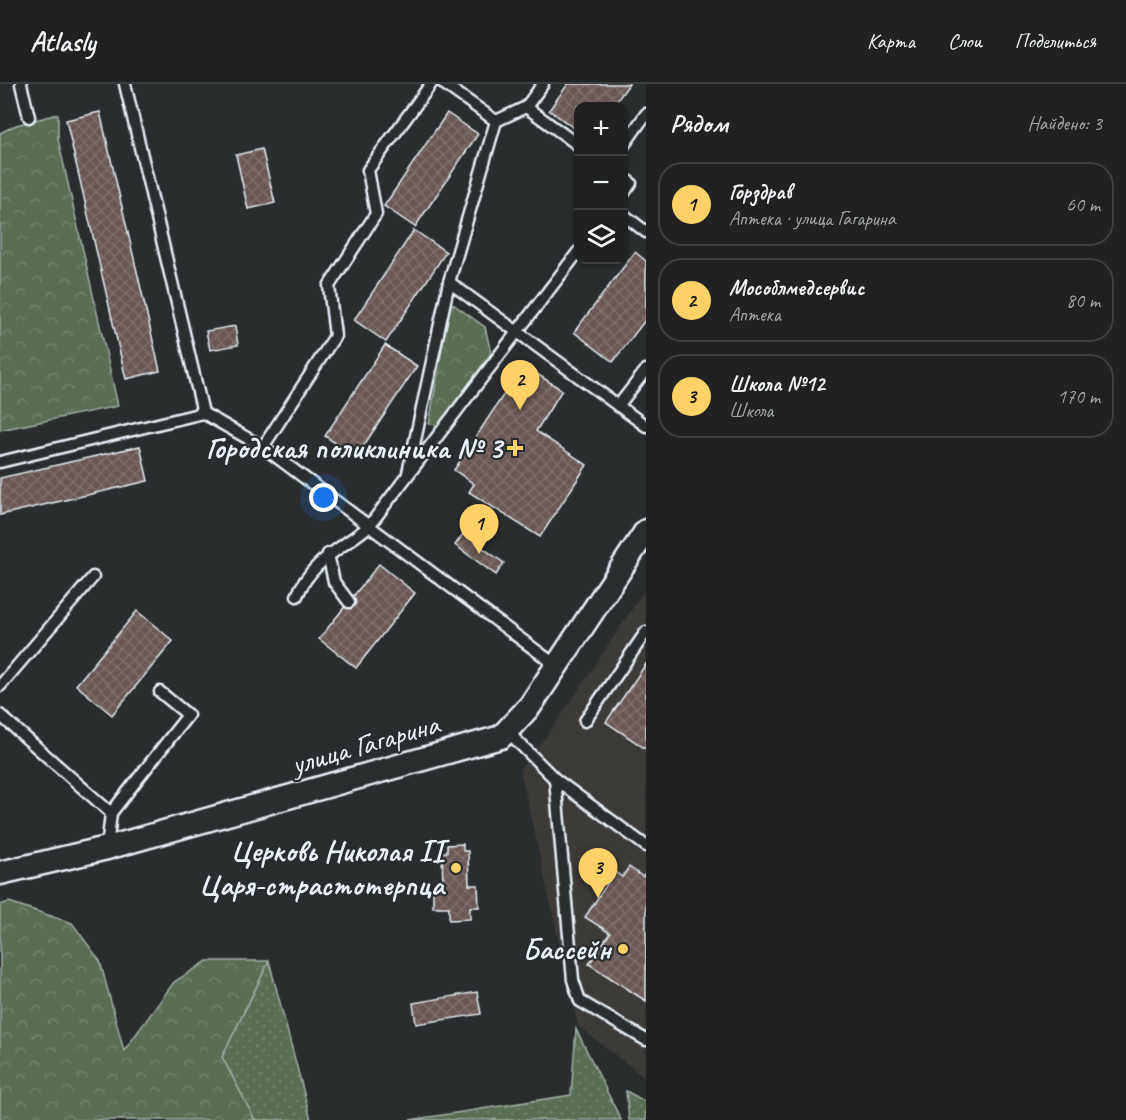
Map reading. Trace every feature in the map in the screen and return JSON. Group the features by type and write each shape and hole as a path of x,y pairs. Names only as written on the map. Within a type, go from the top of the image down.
{"street":[{"name":"улица Гагарина","path":"0,873 107,848 490,740 508,732 530,706 646,531"}],"lane":[{"path":"21,84 29,117"},
{"path":"125,84 203,413"},
{"path":"263,447 336,336 328,286 376,214 368,170 430,84"},
{"path":"444,84 496,121"},
{"path":"407,477 449,282 496,121 526,107 543,84"},
{"path":"526,107 574,141"},
{"path":"628,139 646,114"},
{"path":"628,218 646,232"},
{"path":"297,596 304,578 328,554 344,546 369,526 574,259"},
{"path":"449,282 646,426"},
{"path":"618,406 646,370"},
{"path":"0,462 203,413 263,447 557,666"},
{"path":"328,554 334,582 349,602"},
{"path":"0,686 93,577"},
{"path":"585,721 646,632"},
{"path":"107,848 111,813 189,715 160,692"},
{"path":"0,715 111,813"},
{"path":"508,732 555,779 646,846"},
{"path":"555,779 573,980 580,1001 646,1040"}],"shaded area":[{"path":"646,588 646,1079 578,1026 520,769 555,725"}],"green space":[{"path":"58,114 58,139 118,406 0,430 0,133 16,125"},
{"path":"450,302 485,327 491,353 440,426 429,424"},
{"path":"9,902 72,923 100,961 124,1051 174,982 207,961 269,961 222,1057 255,1120 0,1120 0,905"},
{"path":"269,961 311,1120 255,1120 222,1057"},
{"path":"576,1029 621,1120 410,1120 571,1095"},
{"path":"626,1091 646,1102 646,1120 629,1120"}],"building":[{"path":"568,84 629,84 616,102 574,102 574,128 549,110"},
{"path":"100,112 160,371 126,379 66,120"},
{"path":"447,113 478,134 415,227 384,206"},
{"path":"262,149 275,203 248,209 236,155"},
{"path":"414,230 446,252 386,342 354,320"},
{"path":"635,252 646,261 646,319 613,362 574,332"},
{"path":"235,326 238,345 210,350 206,331"},
{"path":"385,345 417,366 356,457 325,436"},
{"name":"Городская поликлиника № 3","path":"523,365 562,390 536,431 587,465 540,537 469,492 474,484 454,470"},
{"path":"140,446 148,481 0,515 0,478"},
{"path":"463,534 504,563 496,575 455,545"},
{"path":"379,564 415,593 356,668 319,639"},
{"path":"137,611 173,641 112,715 76,685"},
{"path":"646,664 646,749 606,722"},
{"name":"Церковь Николая II Царя-страстотерпца","path":"463,844 463,851 468,851 469,885 478,885 479,907 470,907 470,919 449,920 449,907 433,907 433,885 443,885 442,852 447,852 447,845"},
{"name":"Бассейн","path":"629,867 643,877 646,872 646,1001 589,964 610,933 585,917 615,872 622,877"},
{"path":"477,992 481,1014 416,1024 413,1003"}],"place":[{"name":"Мособлмедсервис","path":"520,410"},
{"name":"Городская поликлиника № 3","path":"515,448"},
{"name":"Горздрав","path":"479,554"},
{"name":"Церковь Николая II Царя-страстотерпца","path":"456,868"},
{"name":"Школа №12","path":"598,898"},
{"name":"Бассейн","path":"623,949"}]}
